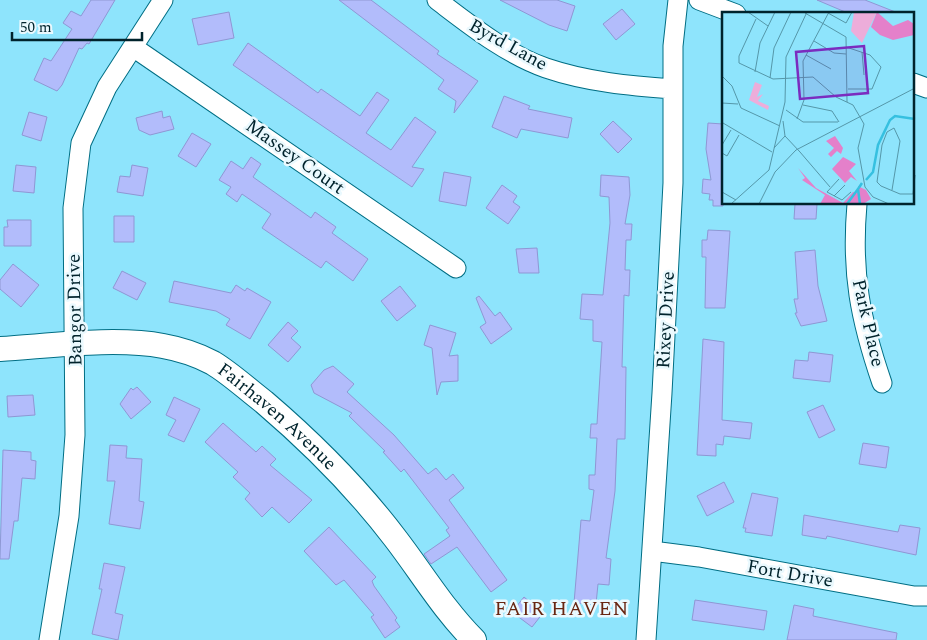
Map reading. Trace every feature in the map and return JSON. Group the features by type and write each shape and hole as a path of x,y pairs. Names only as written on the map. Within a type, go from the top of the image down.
{"street":[{"name":"Bangor Drive","path":"49,640 69,516 76,435 73,208 81,143 103,94 163,0"},
{"name":"Byrd Lane","path":"437,0 506,49 544,68 622,85 674,89"},
{"name":"Rixey Drive","path":"646,640 672,193 673,46 678,0"},
{"path":"699,0 731,12"},
{"name":"Massey Court","path":"133,47 456,268"},
{"path":"914,83 927,88"},
{"name":"Park Place","path":"857,205 854,243 857,295 867,339 882,383"},
{"name":"Fairhaven Avenue","path":"0,349 115,342 163,346 198,356 230,374 295,429 346,480 395,538 445,609 474,640"},
{"name":"Fort Drive","path":"652,551 699,557 914,596 927,596"}],"building":[{"path":"91,0 115,0 89,44 87,43 82,49 79,48 62,85 57,91 34,80 44,58 51,61 72,29 63,23 71,11 81,16"},
{"path":"339,0 371,0 439,51 437,54 478,81 454,113 456,101 438,89 444,80"},
{"path":"500,0 557,0 575,6 567,31 549,25"},
{"path":"817,0 865,0 895,12 845,12"},
{"path":"622,9 635,24 616,40 603,24"},
{"path":"229,12 234,38 198,45 192,19"},
{"path":"248,43 318,93 321,89 360,116 377,92 389,100 366,133 391,150 415,117 436,132 412,167 424,169 412,187 233,65"},
{"path":"504,96 530,106 528,109 572,118 568,138 521,129 517,138 492,127"},
{"path":"162,111 163,118 170,116 174,129 150,135 139,130 136,118"},
{"path":"29,112 47,117 41,141 22,135"},
{"path":"613,121 632,139 618,153 600,134"},
{"path":"708,123 722,124 723,206 713,206 713,200 709,200 710,194 702,193 703,179 711,180 706,149"},
{"path":"192,133 211,144 196,167 178,156"},
{"path":"251,157 261,164 253,177 311,218 315,212 336,227 332,233 368,259 353,281 326,261 321,268 262,228 271,214 242,194 237,202 226,194 231,187 219,180 231,161 243,169"},
{"path":"16,165 36,167 34,193 13,191"},
{"path":"132,165 148,168 143,196 117,192 120,176 130,177"},
{"path":"444,172 471,177 466,206 439,201"},
{"path":"601,175 629,177 630,195 625,224 632,224 631,240 626,240 625,270 630,270 629,296 624,295 622,367 626,367 625,439 617,439 615,491 606,558 611,559 609,585 598,584 596,604 574,603 581,520 590,521 594,490 589,489 589,475 595,475 597,438 590,438 591,424 597,424 602,342 593,341 593,320 580,319 582,294 603,295 610,223 609,197 600,196"},
{"path":"502,185 517,196 513,202 520,207 508,224 486,208"},
{"path":"795,205 817,205 816,219 794,219"},
{"path":"114,216 134,216 134,242 114,242"},
{"path":"7,220 31,220 31,246 4,246 4,227 8,227"},
{"path":"708,230 730,231 725,308 705,308 706,257 702,257 702,240 707,240"},
{"path":"537,248 539,273 519,273 516,249"},
{"path":"815,250 818,286 827,321 801,326 795,313 797,313 794,299 798,299 795,252"},
{"path":"13,264 39,285 21,307 0,289 0,280"},
{"path":"122,271 146,283 137,300 113,288"},
{"path":"174,281 231,293 236,285 245,291 247,288 271,302 250,339 226,325 230,319 216,311 169,302"},
{"path":"400,286 416,306 397,321 381,301"},
{"path":"479,296 495,316 500,312 512,329 491,344 480,327 486,323 476,298"},
{"path":"288,322 298,331 291,338 301,347 288,362 268,345"},
{"path":"430,325 456,333 449,356 458,355 458,381 441,382 437,395 432,348 424,345"},
{"path":"703,339 724,342 722,420 752,423 750,439 724,436 723,445 716,444 716,456 697,455"},
{"path":"809,352 833,355 830,382 793,378 795,360 808,361"},
{"path":"333,366 354,384 347,392 394,435 428,474 436,468 446,480 453,474 464,488 449,500 507,580 491,592 457,547 431,564 424,554 450,536 446,530 449,528 404,469 401,472 383,452 385,451 349,416 352,413 314,393 311,385 324,370"},
{"path":"137,387 151,402 131,419 120,404 131,388 133,390"},
{"path":"33,395 35,415 8,417 7,396"},
{"path":"174,397 200,409 184,442 168,435 176,420 166,415"},
{"path":"823,405 835,430 819,438 807,412"},
{"path":"223,423 256,452 262,446 276,459 270,465 312,500 289,523 272,507 262,517 245,499 250,493 233,477 238,472 205,442"},
{"path":"863,443 889,447 886,468 859,464"},
{"path":"110,445 127,446 126,458 142,459 139,501 144,502 140,529 109,524 115,481 107,481"},
{"path":"3,450 31,452 31,460 36,461 35,479 22,478 18,521 14,521 9,559 0,559"},
{"path":"724,482 734,502 707,516 697,496"},
{"path":"752,493 778,498 772,536 745,532 746,528 743,528"},
{"path":"804,515 898,532 900,525 920,528 916,555 827,536 826,539 802,535"},
{"path":"329,527 376,577 372,581 374,586 397,618 395,620 400,627 385,638 371,617 374,615 344,580 336,585 304,551"},
{"path":"104,563 125,567 115,613 123,615 118,640 92,634 102,589 99,589"},
{"path":"524,597 543,613 532,627 512,612"},
{"path":"695,600 767,611 764,630 692,620"},
{"path":"794,605 814,609 813,616 897,633 896,640 787,640"}],"district":[{"name":"FAIR HAVEN","path":"562,609"}]}
